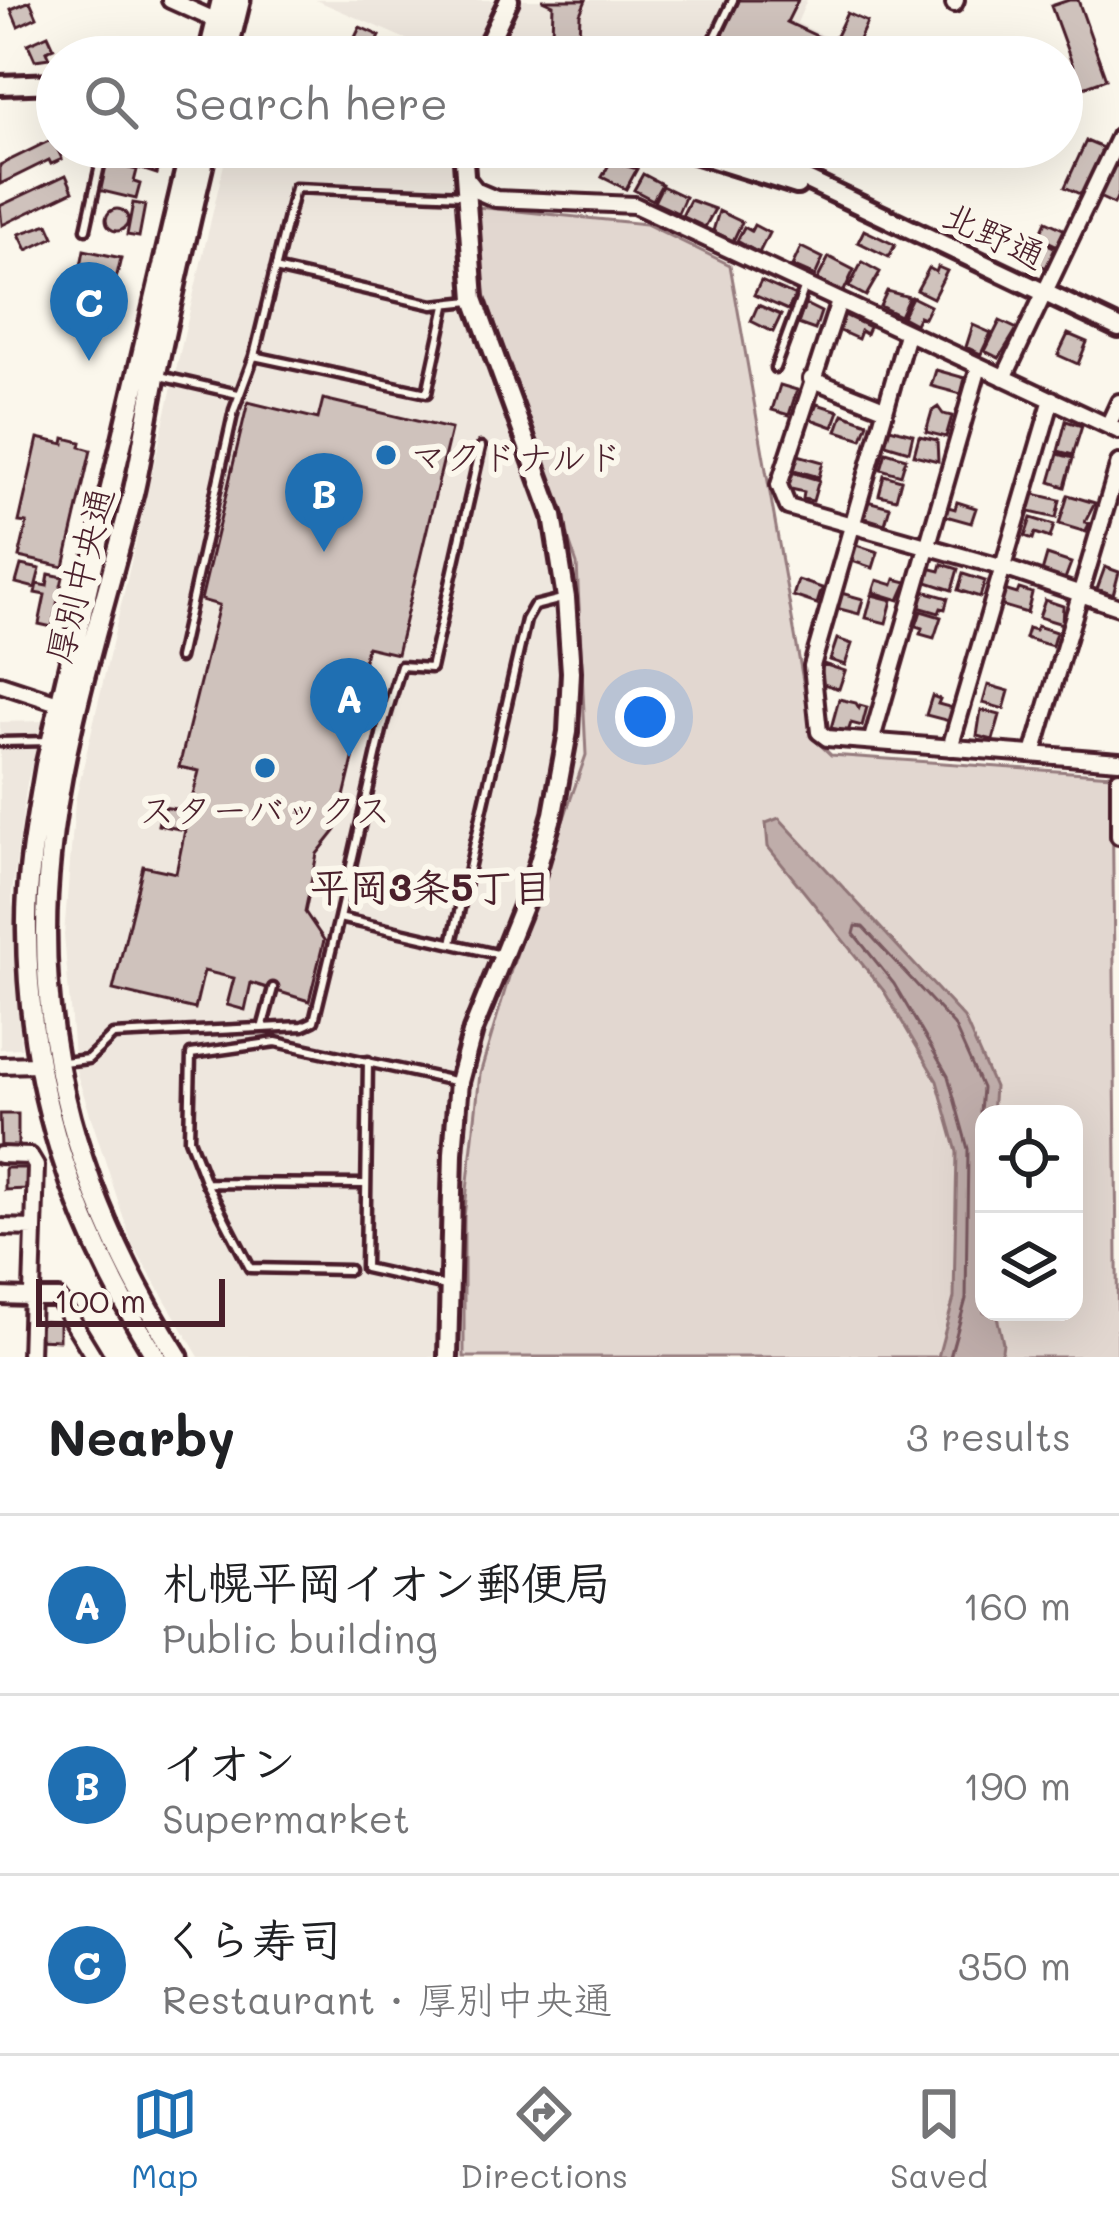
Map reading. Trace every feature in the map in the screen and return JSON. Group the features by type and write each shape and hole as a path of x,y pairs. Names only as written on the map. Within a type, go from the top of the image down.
{"main road":[{"path":"213,36 222,0"},
{"path":"231,36 239,0"},
{"name":"厚別中央通","path":"178,1357 127,1271 102,1217 48,1063 46,934 50,855 77,714 135,486 147,374 187,168"},
{"name":"厚別中央通","path":"156,1357 116,1291 65,1172 26,928 33,840 52,741 201,168"}],"street":[{"path":"170,0 217,22"},
{"path":"492,36 509,0"},
{"path":"0,85 36,84"},
{"path":"1004,378 1119,136"},
{"path":"448,1357 459,1082 473,1030 534,879 563,766 571,672 553,516 483,332 475,299 465,168"},
{"name":"北野通","path":"742,168 843,200"},
{"name":"北野通","path":"774,168 1119,328"},
{"path":"466,185 496,200 634,206 1114,429 1119,402"},
{"path":"839,301 779,485 788,507 1004,568 1119,607"},
{"path":"907,334 812,665 819,732 827,738 1119,761"},
{"path":"872,740 979,367"},
{"path":"811,379 884,408"},
{"path":"950,748 1052,399"},
{"path":"1033,754 1119,463"},
{"path":"0,684 61,704"},
{"path":"1119,779 1119,836"},
{"path":"0,1065 48,1063"},
{"path":"0,1155 30,1156 37,1166 30,1357"},
{"path":"0,1227 34,1228"},
{"path":"0,1296 58,1298 94,1357"}],"lane":[{"path":"716,36 733,0"},
{"path":"86,229 99,168"},
{"path":"178,658 238,394 254,356 295,188 466,185"},
{"path":"275,269 446,306 475,299"},
{"path":"775,368 806,285"},
{"path":"254,356 427,393 446,306"},
{"path":"147,374 238,394"},
{"path":"48,1063 88,1059 112,1035 303,1026 314,1021 382,725 400,666 431,668 481,447"},
{"path":"452,943 526,620 534,606 566,598"},
{"path":"0,742 52,741"},
{"path":"339,918 501,955"},
{"path":"263,1027 273,988"},
{"path":"349,1270 250,1268 189,1139 191,1054 276,1042 459,1082"},
{"path":"368,1061 365,1268 449,1287"},
{"path":"206,1183 366,1184"}],"shaded area":[{"path":"316,0 501,0 485,36 399,36"},
{"path":"520,0 807,0 797,23 825,36 503,36"},
{"path":"223,168 477,168 485,294 577,563 586,755 511,970 464,1217 464,1357 199,1357 132,1244 75,1068 64,935 75,802"},
{"path":"477,207 646,224 730,265 813,738 831,755 1112,775 1118,1357 464,1357 464,1217 480,1074 586,755 577,564 485,294"},
{"path":"45,721 27,783 12,893 21,1048 0,1049 0,722"}],"water":[{"path":"779,818 964,1018 994,1087 993,1105 975,1105 975,1321 998,1321 1001,1357 938,1357 954,1298 957,1152 937,1081 884,991 768,847 766,823"}],"building":[{"path":"542,0 586,0 579,36 552,36 553,5"},
{"path":"739,0 798,0 787,22 817,36 722,36"},
{"path":"1078,0 1106,79 1083,87 1083,36 1062,36 1051,6"},
{"path":"30,1 37,17 18,26 11,9"},
{"path":"847,13 867,22 861,36 836,36"},
{"path":"360,27 380,36 356,36"},
{"path":"1086,141 1103,148 1082,195 1065,187 1074,168 1083,168"},
{"path":"36,147 36,166 0,184 0,165"},
{"path":"1110,163 1119,167 1114,204 1099,197"},
{"path":"104,168 137,170 136,199 98,190"},
{"path":"607,168 637,169 626,189 602,177"},
{"path":"643,174 662,184 653,200 634,190"},
{"path":"66,175 73,191 2,225 0,206"},
{"path":"662,186 685,197 678,213 654,202"},
{"path":"690,200 715,209 705,227 682,216"},
{"path":"133,203 145,205 139,237 127,235"},
{"path":"117,209 128,220 117,231 106,220"},
{"path":"719,211 742,222 733,241 713,231"},
{"path":"1046,221 1065,230 1058,246 1039,237"},
{"path":"48,224 54,237 27,250 19,234"},
{"path":"754,225 769,233 759,253 737,241 744,227 751,231"},
{"path":"864,230 895,245 889,257 858,242"},
{"path":"1043,242 1058,249 1049,269 1033,262"},
{"path":"801,247 823,258 815,276 792,266"},
{"path":"84,250 121,258 116,279 80,271"},
{"path":"829,257 854,270 843,293 817,280"},
{"path":"862,262 880,272 866,296 849,287"},
{"path":"938,267 947,271 933,298 917,290 929,268 936,272"},
{"path":"761,281 795,296 788,310 754,295"},
{"path":"887,291 909,297 900,316 880,306"},
{"path":"912,297 930,306 915,324 902,317"},
{"path":"805,304 821,312 815,330 798,324"},
{"path":"758,305 781,315 773,332 751,321"},
{"path":"844,315 869,327 866,334 861,331 858,339 838,330"},
{"path":"1000,321 1017,329 999,358 985,351"},
{"path":"973,325 991,333 981,354 966,347"},
{"path":"1068,334 1087,342 1078,364 1058,355"},
{"path":"936,370 965,378 961,394 931,386"},
{"path":"780,385 797,390 789,415 772,410"},
{"path":"323,399 451,429 397,654 367,647 353,706 365,709 336,830 317,854 305,912 324,940 309,1001 251,983 245,1010 227,1005 234,978 204,971 195,1009 113,990 143,866 176,873 185,830 158,825 162,807 189,811 199,771 179,767 219,605 201,600 248,402 318,419"},
{"path":"817,404 839,411 833,427 811,419"},
{"path":"938,407 952,416 946,437 926,432 932,411"},
{"path":"843,414 868,423 862,439 837,431"},
{"path":"1066,421 1082,426 1073,455 1058,451"},
{"path":"886,427 913,434 909,451 882,443"},
{"path":"919,436 937,440 938,461 914,455"},
{"path":"38,438 64,444 65,438 91,450 64,567 19,557 27,523 19,522"},
{"path":"886,452 906,458 901,475 881,469"},
{"path":"1058,454 1073,458 1065,487 1050,482"},
{"path":"798,455 823,462 819,477 794,470"},
{"path":"788,471 819,480 813,501 803,499 804,492 791,489 789,495 783,488"},
{"path":"884,475 901,480 896,499 879,495"},
{"path":"1030,493 1060,500 1056,518 1025,511"},
{"path":"1068,495 1095,503 1085,522 1089,523 1086,532 1059,524"},
{"path":"867,501 890,507 885,524 862,517"},
{"path":"957,502 976,508 971,523 942,515 945,506 955,509"},
{"path":"1031,518 1054,525 1050,538 1035,533 1033,539 1025,536"},
{"path":"853,544 878,552 873,568 849,560"},
{"path":"1047,555 1071,563 1065,579 1042,572"},
{"path":"942,564 958,569 952,590 924,581 928,568 940,571"},
{"path":"21,565 40,569 35,588 16,583"},
{"path":"1105,567 1119,572 1113,595 1097,589"},
{"path":"49,574 63,577 52,627 39,624 45,595 35,593 37,584 47,586"},
{"path":"963,574 985,581 980,597 958,590"},
{"path":"895,579 907,582 899,600 873,592 877,580 893,585"},
{"path":"798,580 822,588 817,604 793,596"},
{"path":"1019,589 1032,593 1027,613 1000,605 1004,590 1017,594"},
{"path":"920,590 948,598 945,609 939,613 915,606"},
{"path":"841,593 863,599 859,614 836,608"},
{"path":"872,595 892,600 886,623 866,618"},
{"path":"1045,600 1063,606 1062,624 1039,617"},
{"path":"921,611 941,617 934,638 920,634 922,628 916,626"},
{"path":"1028,628 1056,632 1052,646 1025,638"},
{"path":"837,639 852,644 845,665 830,660"},
{"path":"823,664 845,671 839,689 820,683"},
{"path":"988,685 1009,691 1004,709 983,703"},
{"path":"932,696 940,699 938,704 953,708 949,721 926,715"},
{"path":"839,699 867,707 862,726 851,723 848,732 831,728"},
{"path":"981,710 1000,715 993,740 977,736"},
{"path":"0,1114 18,1114 18,1150 1,1150"},
{"path":"5,1168 27,1168 27,1189 5,1190"},
{"path":"36,1321 59,1322 59,1340 35,1339"}],"place":[{"name":"くら寿司","path":"89,361"},
{"name":"マクドナルド","path":"386,455"},
{"name":"イオン","path":"324,552"},
{"name":"札幌平岡イオン郵便局","path":"349,757"},
{"name":"スターバックス","path":"265,768"}],"district":[{"name":"平岡3条5丁目","path":"431,885"}]}
